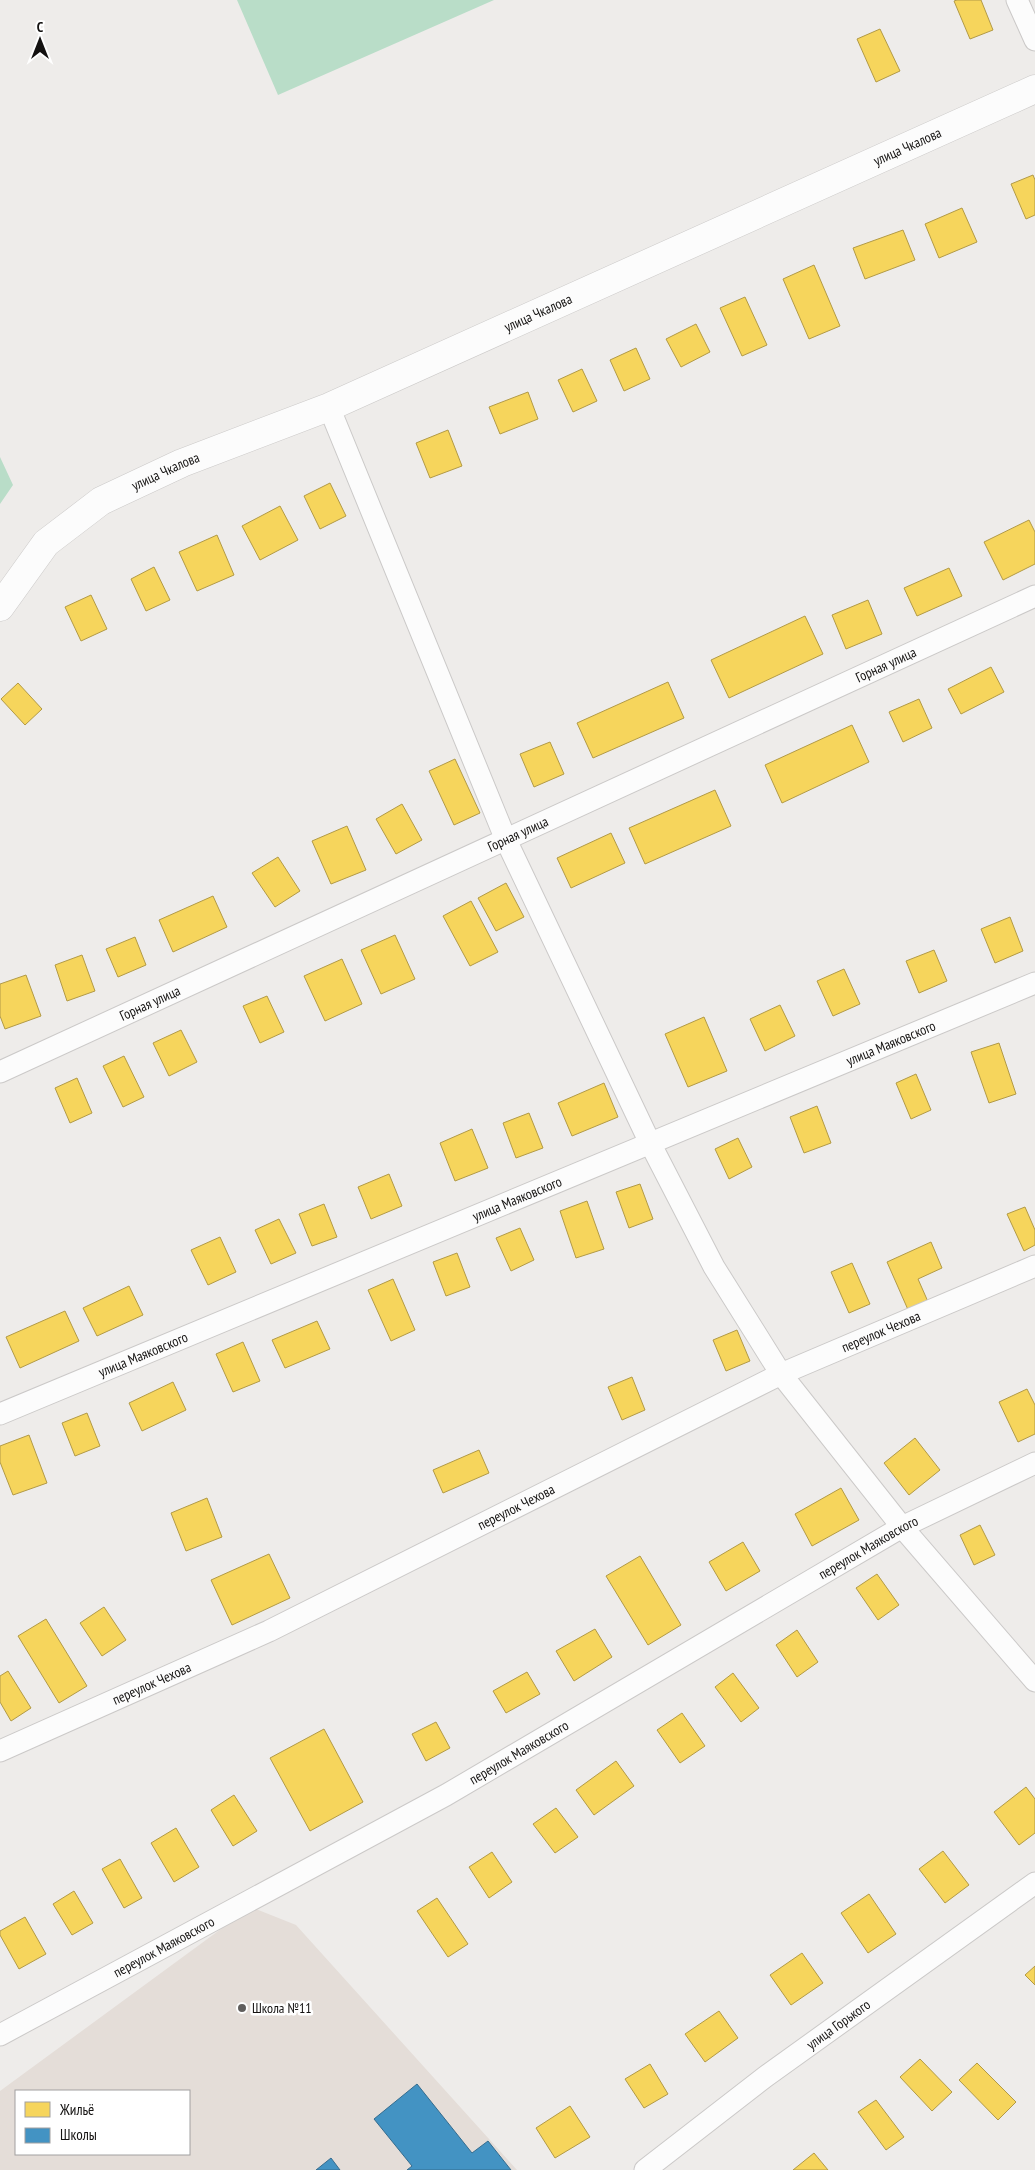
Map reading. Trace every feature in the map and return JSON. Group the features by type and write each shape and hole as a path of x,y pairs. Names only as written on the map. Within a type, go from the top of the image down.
{"main road":[{"name":"улица Чкалова","path":"0,607 46,543 101,501 182,462 329,407 1035,89"}],"street":[{"path":"1017,0 1035,40"},
{"path":"329,407 506,840 650,1144 714,1267 781,1374 902,1527 1035,1681"},
{"name":"Горная улица","path":"0,1072 1035,596"},
{"name":"улица Маяковского","path":"0,1414 1035,984"},
{"name":"переулок Чехова","path":"0,1751 269,1631 781,1374 1035,1266"},
{"name":"переулок Маяковского","path":"0,2035 446,1795 902,1527 1035,1463"},
{"name":"улица Горького","path":"645,2170 765,2076 1035,1883"}],"shaded area":[{"name":"Школа №11","path":"251,1907 296,1925 517,2170 0,2170 0,2091"}],"green space":[{"path":"237,0 494,0 278,95"},
{"path":"0,457 13,485 0,504"}],"building: Жильё":[{"path":"981,0 993,30 970,39 954,1"},
{"path":"880,29 900,71 876,82 857,39"},
{"path":"1033,175 1035,180 1035,215 1026,219 1011,184"},
{"path":"962,208 977,242 939,258 925,224"},
{"path":"903,230 915,260 865,279 853,248"},
{"path":"814,265 840,326 809,339 783,279"},
{"path":"745,297 767,345 742,356 720,308"},
{"path":"696,324 710,352 681,367 666,339"},
{"path":"636,348 650,379 624,391 610,360"},
{"path":"582,369 597,401 573,412 558,380"},
{"path":"528,392 538,419 500,434 489,407"},
{"path":"448,430 462,466 430,478 416,443"},
{"path":"330,483 346,516 320,529 304,496"},
{"path":"280,506 298,540 260,560 242,526"},
{"path":"1029,520 1035,532 1035,564 1003,580 984,542"},
{"path":"217,535 234,575 197,591 179,552"},
{"path":"154,567 170,600 146,611 131,579"},
{"path":"949,568 962,596 917,616 904,588"},
{"path":"91,595 107,629 81,641 65,607"},
{"path":"868,600 882,634 846,649 832,615"},
{"path":"805,616 823,654 729,698 711,660"},
{"path":"991,667 1004,692 961,714 948,689"},
{"path":"668,682 684,718 593,758 577,723"},
{"path":"18,683 42,709 25,725 1,699"},
{"path":"919,699 932,728 903,742 889,712"},
{"path":"852,725 869,762 782,803 765,765"},
{"path":"550,742 564,774 534,787 520,754"},
{"path":"455,759 480,813 454,825 429,771"},
{"path":"715,790 731,826 645,864 629,828"},
{"path":"402,804 422,840 396,854 376,819"},
{"path":"347,826 366,870 331,884 312,841"},
{"path":"611,833 625,863 571,888 557,858"},
{"path":"278,857 300,891 275,907 252,873"},
{"path":"506,883 524,917 496,931 478,898"},
{"path":"213,896 227,927 173,952 159,920"},
{"path":"471,901 498,952 470,966 443,916"},
{"path":"1010,917 1023,951 995,963 981,929"},
{"path":"395,935 415,979 381,994 361,950"},
{"path":"135,937 146,965 118,977 106,949"},
{"path":"934,950 947,981 919,993 906,961"},
{"path":"82,955 95,991 67,1001 55,965"},
{"path":"342,959 362,1004 325,1021 304,976"},
{"path":"844,969 860,1004 833,1016 817,981"},
{"path":"26,975 41,1016 5,1029 0,1016 0,984"},
{"path":"267,996 284,1032 260,1043 243,1006"},
{"path":"780,1005 795,1036 765,1051 750,1019"},
{"path":"704,1017 727,1071 688,1087 665,1034"},
{"path":"181,1030 197,1062 169,1076 153,1043"},
{"path":"999,1043 1016,1094 989,1103 971,1052"},
{"path":"124,1056 144,1097 123,1107 103,1066"},
{"path":"916,1074 931,1110 911,1119 896,1083"},
{"path":"77,1078 92,1113 70,1123 55,1088"},
{"path":"604,1083 618,1117 572,1136 558,1103"},
{"path":"817,1106 831,1143 804,1153 790,1117"},
{"path":"529,1113 543,1148 516,1158 503,1123"},
{"path":"472,1129 488,1168 455,1181 440,1143"},
{"path":"738,1138 752,1167 729,1179 715,1149"},
{"path":"389,1174 402,1206 371,1219 358,1187"},
{"path":"640,1184 653,1219 629,1228 616,1192"},
{"path":"587,1201 604,1249 576,1258 560,1211"},
{"path":"324,1204 337,1237 312,1246 299,1214"},
{"path":"1025,1207 1035,1230 1035,1245 1024,1251 1007,1214"},
{"path":"279,1219 296,1253 271,1264 255,1230"},
{"path":"520,1228 534,1260 511,1271 496,1238"},
{"path":"220,1237 236,1272 208,1285 191,1250"},
{"path":"931,1242 942,1268 918,1279 929,1304 909,1312 887,1262"},
{"path":"457,1253 470,1287 446,1296 433,1262"},
{"path":"852,1263 870,1304 849,1313 831,1272"},
{"path":"393,1279 415,1330 391,1341 368,1290"},
{"path":"129,1286 143,1315 97,1336 83,1308"},
{"path":"65,1311 79,1341 20,1368 6,1337"},
{"path":"317,1321 330,1349 285,1368 272,1340"},
{"path":"737,1330 750,1361 726,1371 713,1340"},
{"path":"243,1342 260,1381 233,1392 216,1354"},
{"path":"632,1377 645,1410 622,1420 608,1387"},
{"path":"173,1382 186,1410 142,1431 129,1403"},
{"path":"1027,1389 1035,1405 1035,1434 1018,1442 999,1402"},
{"path":"87,1413 100,1446 75,1456 62,1423"},
{"path":"29,1435 47,1483 13,1495 0,1462 0,1446"},
{"path":"915,1438 940,1470 909,1495 884,1463"},
{"path":"479,1450 489,1473 443,1493 433,1470"},
{"path":"841,1488 859,1520 812,1546 795,1514"},
{"path":"207,1498 222,1537 186,1551 171,1513"},
{"path":"980,1525 995,1555 974,1565 960,1535"},
{"path":"743,1542 760,1571 726,1591 709,1562"},
{"path":"269,1554 290,1598 232,1625 211,1580"},
{"path":"640,1556 681,1625 648,1645 606,1576"},
{"path":"877,1574 899,1605 878,1620 856,1588"},
{"path":"104,1607 126,1640 102,1656 80,1623"},
{"path":"46,1619 87,1686 59,1703 18,1636"},
{"path":"595,1629 612,1657 574,1681 556,1651"},
{"path":"797,1630 818,1662 797,1677 776,1645"},
{"path":"8,1671 31,1708 11,1721 0,1702 0,1676"},
{"path":"527,1672 540,1694 506,1713 493,1691"},
{"path":"733,1673 759,1708 741,1722 715,1687"},
{"path":"682,1713 705,1746 680,1763 657,1730"},
{"path":"436,1722 450,1748 426,1761 412,1734"},
{"path":"324,1729 363,1802 310,1831 270,1758"},
{"path":"616,1761 634,1786 594,1815 576,1790"},
{"path":"1026,1787 1035,1799 1035,1833 1019,1845 994,1812"},
{"path":"234,1795 257,1831 233,1846 211,1810"},
{"path":"556,1808 578,1837 555,1853 533,1824"},
{"path":"176,1828 199,1867 174,1882 151,1843"},
{"path":"943,1851 969,1885 945,1903 919,1869"},
{"path":"492,1852 512,1882 489,1898 469,1867"},
{"path":"120,1859 142,1898 124,1908 102,1869"},
{"path":"74,1891 93,1923 72,1935 53,1904"},
{"path":"869,1894 896,1934 868,1953 841,1913"},
{"path":"437,1898 468,1944 448,1957 417,1911"},
{"path":"25,1917 46,1954 19,1969 0,1935 0,1931"},
{"path":"802,1953 823,1983 791,2005 770,1975"},
{"path":"1035,1966 1035,1985 1025,1975"},
{"path":"719,2011 738,2038 705,2062 685,2034"},
{"path":"920,2059 952,2092 932,2111 900,2077"},
{"path":"977,2063 1016,2102 998,2120 959,2080"},
{"path":"650,2064 668,2094 644,2108 625,2079"},
{"path":"876,2100 904,2137 886,2150 858,2112"},
{"path":"570,2106 590,2137 555,2158 536,2128"},
{"path":"814,2153 828,2170 793,2170"}],"building: Школы":[{"path":"417,2084 472,2153 488,2141 511,2170 407,2170 412,2166 374,2119"},
{"path":"331,2158 340,2170 316,2170"}],"place":[{"name":"Школа №11","path":"242,2008"}]}
